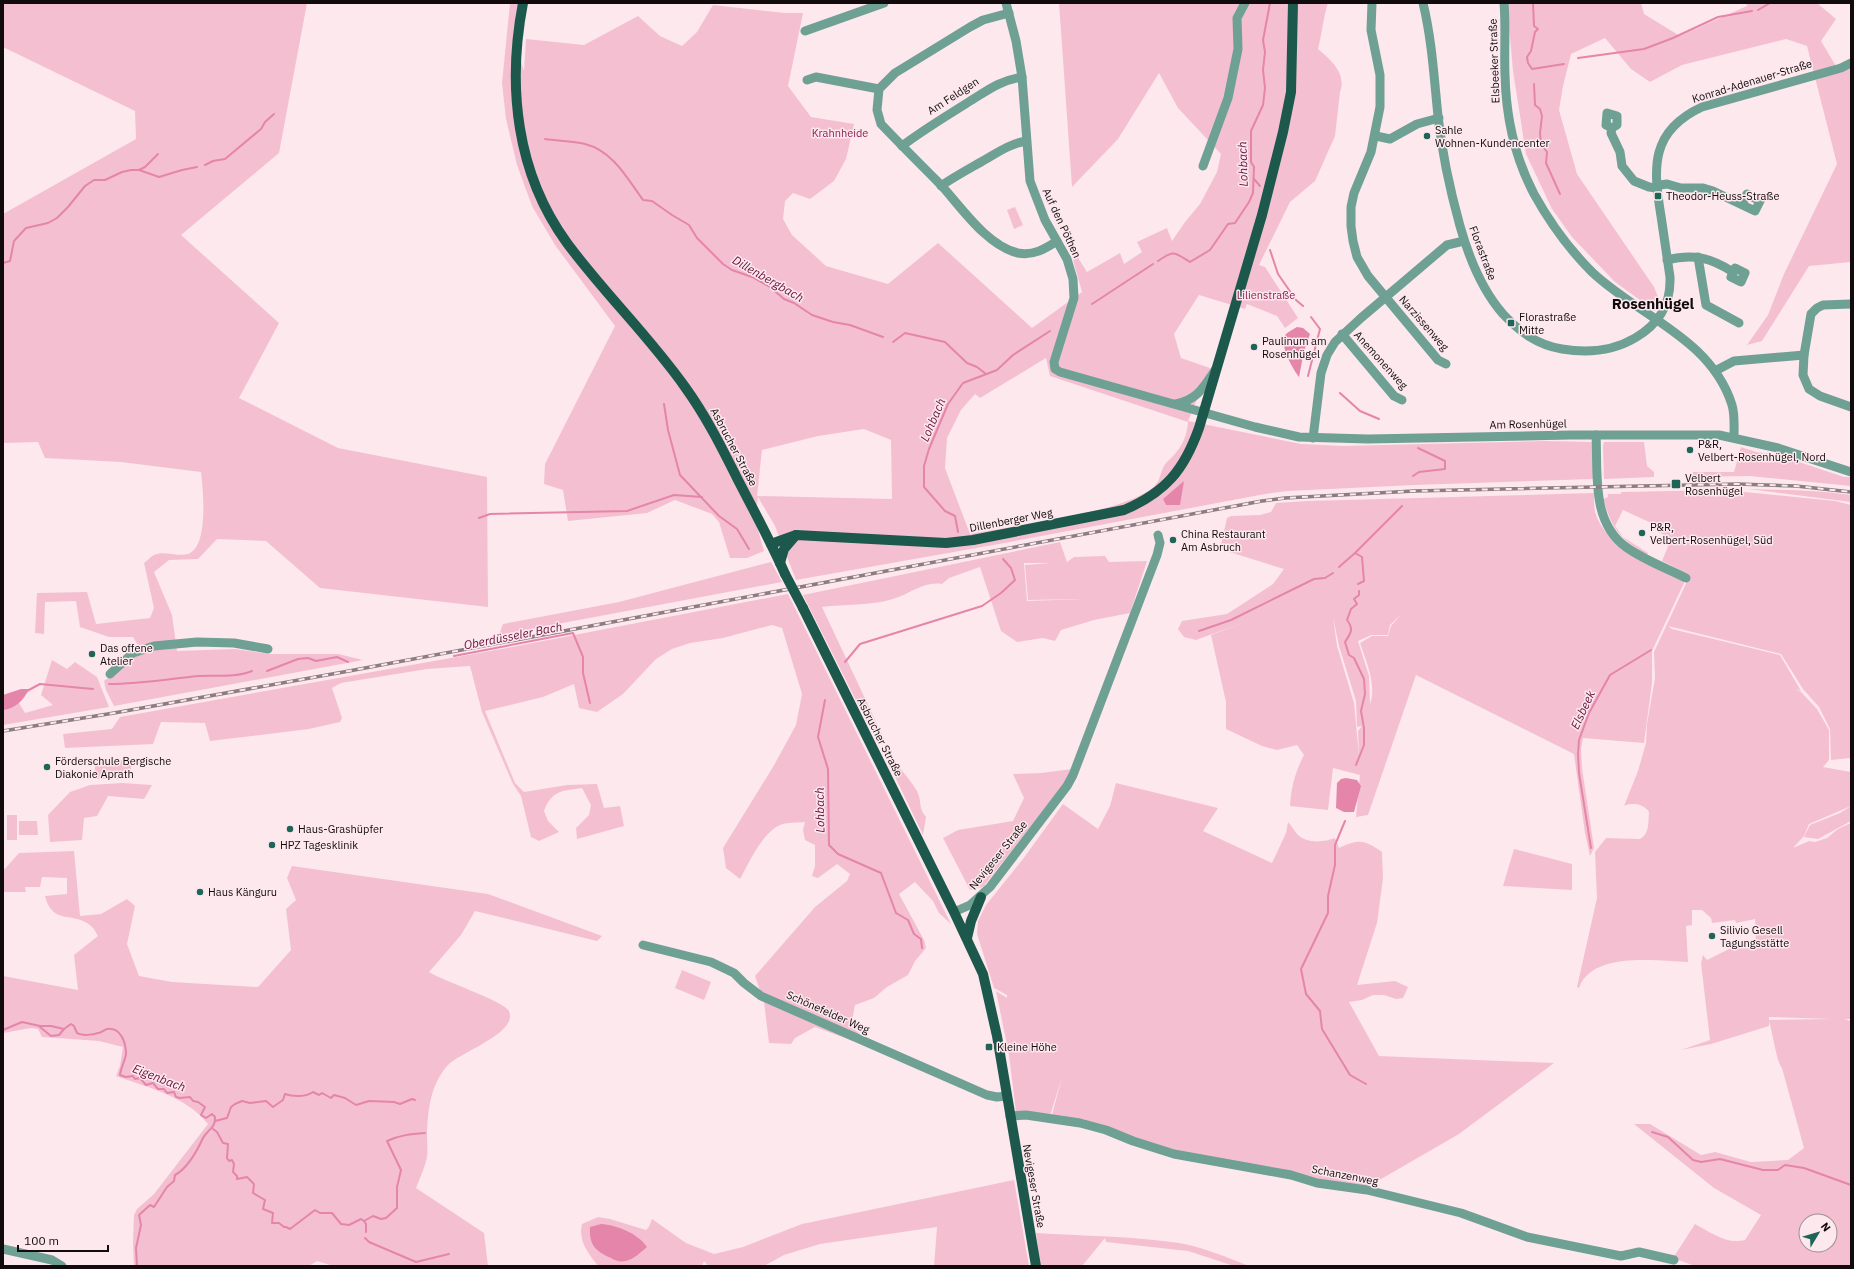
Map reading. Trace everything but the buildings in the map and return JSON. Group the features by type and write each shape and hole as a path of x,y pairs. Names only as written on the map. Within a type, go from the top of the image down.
{"main road":[{"name":"Asbrucher Straße","path":"523,3 516,62 517,115 524,152 537,190 550,217 567,242 671,368 689,392 716,436 954,912"},
{"name":"Dillenberger Weg","path":"771,544 796,535 920,543 946,543 973,540 1110,513 1141,503 1163,488 1181,468 1195,441 1262,215 1284,132 1291,92 1293,3"},
{"path":"780,563 784,549 796,535"},
{"path":"967,938 971,921 981,896"},
{"name":"Nevigeser Straße","path":"954,912 983,974 988,992 1036,1266"}],"street":[{"path":"805,31 884,3"},
{"name":"Auf den Pöthen","path":"1006,3 1016,41 1022,77 1028,169 1032,186 1045,220 1067,259 1071,272 1074,298 1054,362 1055,369 1060,372 1204,412"},
{"path":"1203,166 1228,98 1238,49 1237,18 1245,3"},
{"name":"Narzissenweg","path":"1372,3 1371,30 1380,75 1381,92 1376,136 1368,162 1354,193 1351,207 1351,226 1357,257 1368,276 1438,360 1446,364"},
{"name":"Florastraße","path":"1423,3 1428,22 1439,118 1448,178 1464,241 1478,276 1487,293 1511,323 1531,339 1558,348 1570,350 1602,349 1616,346 1634,339 1658,320"},
{"name":"Elsbeeker Straße","path":"1504,3 1505,75 1509,119 1517,156 1534,193 1556,231 1592,272 1610,287 1687,342 1715,371 1725,388 1732,406 1734,438"},
{"path":"1009,13 983,20 957,34 895,73 879,89 876,110 881,124 982,230 1000,245 1018,253 1032,253 1045,249 1057,241"},
{"name":"Konrad-Adenauer-Straße","path":"1658,320 1668,302 1670,290 1668,260 1656,188 1655,170 1658,152 1668,132 1688,113 1722,101 1841,68 1851,63"},
{"path":"807,80 816,77 879,89"},
{"name":"Am Feldgen","path":"902,146 922,131 978,96 991,86 1008,79 1022,77"},
{"path":"1376,136 1390,139 1417,124 1439,118"},
{"path":"1612,128 1610,133 1620,152 1622,166 1629,177 1641,185 1656,188 1660,185 1667,184 1681,188 1703,188 1742,204"},
{"path":"941,186 960,173 980,163 1009,145 1026,140"},
{"path":"1313,438 1322,373 1327,355 1342,334 1447,245 1464,241"},
{"path":"1668,260 1684,256 1698,257 1725,267 1733,272"},
{"path":"1698,257 1706,305 1739,323"},
{"path":"1851,304 1823,305 1811,314 1804,355 1803,375 1805,383 1809,389 1820,396 1851,407"},
{"name":"Anemonenweg","path":"1342,334 1394,396 1402,400"},
{"path":"1715,371 1734,361 1804,355"},
{"path":"1175,404 1186,402 1199,394 1217,367"},
{"name":"Am Rosenhügel","path":"1204,412 1280,433 1313,438 1376,439 1680,435 1734,438 1778,448 1851,472"},
{"path":"1596,436 1599,499 1602,512 1610,531 1624,546 1635,553 1686,578"},
{"name":"Nevigeser Straße","path":"954,912 970,905 990,887 1058,798 1073,775 1158,555 1160,543 1158,535"},
{"path":"110,674 133,653 154,646 197,642 234,643 268,649"},
{"name":"Schönefelder Weg","path":"643,945 711,962 734,973 761,996 987,1095 997,1098 1007,1096"},
{"name":"Schanzenweg","path":"1010,1116 1026,1115 1080,1123 1106,1130 1132,1141 1174,1154 1291,1175 1318,1183 1367,1190 1461,1213 1527,1237 1621,1256 1639,1252 1674,1260"},
{"path":"3,1250 52,1260 62,1266"}],"green space":[{"path":"3,3 307,3 279,153 181,235 279,323 239,398 338,448 487,477 488,607 320,588 266,541 217,539 198,559 169,560 154,572 172,615 177,651 235,649 269,654 338,654 363,660 114,706 106,690 104,681 142,652 133,637 109,637 80,627 76,601 45,602 44,634 35,633 37,593 87,592 96,624 150,618 154,608 144,563 158,554 166,553 184,555 195,549 202,530 203,491 201,472 121,462 45,458 38,442 3,443 3,214 136,139 135,111 3,47"},
{"path":"510,3 519,3 513,40 524,71 526,39 584,45 638,16 660,36 682,46 697,32 713,5 785,13 803,13 788,86 811,117 854,124 846,159 834,181 810,199 793,193 785,201 783,219 792,235 826,266 888,284 938,243 1032,328 1082,292 1068,242 1087,272 1120,253 1124,264 1142,252 1137,242 1167,228 1172,241 1200,204 1217,172 1221,154 1178,108 1159,73 1118,139 1072,187 1059,3 1328,3 1318,49 1333,63 1340,73 1342,85 1335,136 1315,181 1290,202 1259,265 1265,267 1298,318 1285,328 1277,316 1247,304 1245,309 1199,295 1174,334 1181,358 1210,368 1188,421 1301,444 1343,446 1544,441 1592,442 1593,479 1288,491 796,580 775,526 758,497 755,520 764,551 747,558 730,558 719,522 712,514 675,500 647,513 568,521 563,490 544,484 545,464 615,326 555,245 532,206 517,165 506,119 502,83","holes":["1046,358 1050,376 1188,422 1184,440 1177,451 1164,465 1157,483 1145,493 1125,502 1099,510 1070,516 970,534 945,468 947,438 961,410 975,394 980,398","864,429 891,440 892,499 757,496 762,450 818,436"]},
{"path":"1507,3 1641,3 1644,14 1680,36 1747,6 1746,3 1817,3 1836,19 1821,41 1840,73 1851,68 1851,262 1809,266 1762,341 1747,345 1768,315 1784,274 1837,164 1807,46 1786,39 1682,65 1650,82 1631,69 1605,38 1571,54 1559,110 1577,174 1654,287 1661,304 1655,311 1615,282 1572,237 1552,209 1526,154 1513,71"},
{"path":"1015,207 1023,225 1014,229 1007,210"},
{"path":"1604,442 1644,442 1647,466 1654,472 1654,477 1604,479"},
{"path":"1741,447 1756,452 1778,455 1844,477 1851,477 1851,486 1749,476 1693,477 1693,472 1734,472"},
{"path":"1748,489 1800,490 1838,493 1851,495 1851,502"},
{"path":"1725,490 1835,501 1851,505 1851,758 1831,760 1830,729 1819,707 1803,689 1781,654 1668,626 1672,629 1780,655 1801,691 1795,689 1801,692 1817,709 1829,730 1829,760 1823,767 1851,772 1851,806 1809,824 1804,836 1793,848 1809,841 1815,842 1827,838 1838,829 1851,823 1851,1019 1844,1019 1851,1021 1851,1266 1695,1266 1673,1258 1695,1224 1719,1237 1732,1241 1738,1241 1745,1240 1761,1215 1714,1188 1634,1124 1650,1124 1701,1155 1715,1152 1751,1162 1788,1160 1804,1148 1782,1068 1776,1054 1769,1021 1769,1026 1711,1044 1681,1050 1710,1040 1701,963 1703,955 1707,960 1735,946 1756,942 1755,919 1736,923 1735,920 1712,923 1711,918 1702,910 1692,910 1692,925 1686,926 1688,962 1643,960 1611,963 1597,968 1586,976 1579,988 1577,987 1597,898 1595,852 1606,838 1640,839 1647,830 1649,812 1647,809 1638,804 1624,806 1638,771 1646,743 1647,724 1655,678 1654,652 1690,575 1662,561 1671,539 1657,531 1658,526 1623,510 1615,526 1623,537 1648,553 1647,555 1623,538 1614,526 1603,499 1608,497 1608,494 1621,494 1621,492","holes":["1769,1017 1831,1019 1769,1020"]},
{"path":"1594,493 1595,512 1600,524 1619,545 1645,561 1684,580 1684,583 1652,651 1652,683 1644,743 1583,738 1581,749 1582,768 1594,848 1590,856 1585,833 1574,754 1416,675 1368,815 1356,817 1360,775 1333,768 1328,810 1290,806 1294,780 1304,755 1297,745 1277,750 1262,746 1226,729 1226,702 1211,635 1245,622 1196,640 1184,637 1178,629 1182,621 1227,614 1273,584 1284,569 1220,549 1227,518 1231,516 1260,515 1271,512 1276,503","holes":["1402,613 1391,626 1388,636 1372,636 1360,643 1370,673 1372,689 1370,704 1369,676 1358,641 1371,635 1388,635 1390,625","1333,617 1339,646 1356,701 1357,727 1362,726 1358,731 1359,756 1354,703 1337,646"]},
{"path":"1060,542 1067,562 1074,557 1105,556 1109,562 1147,561 1130,613 1094,620 1061,630 1055,641 1043,638 1017,642 1001,631 980,567 949,578 942,584 929,584 893,599 867,604 822,607 885,741 878,744 803,595","holes":["1024,563 1051,563 1025,565 1028,600 1083,599 1027,601"]},
{"path":"771,562 782,582 499,635 503,624 619,602"},
{"path":"788,594 951,924 939,913 933,901 915,882 899,894 924,940 926,948 915,961 908,975 887,987 874,998 855,1005 851,1026 862,1036 853,1041 815,1027 795,1038 791,1044 769,1043 764,1002 755,976 815,907 847,881 850,874 837,864 818,878 812,876 815,866 815,845 805,840 803,830 805,822 783,824 773,829 762,841 740,879 726,868 723,848 773,767 796,725 802,694 782,628 772,625 723,638 690,643 672,649 656,659 623,694 597,712 579,708 574,684 543,697 485,711 515,783 524,792 567,785 597,784 604,808 620,806 624,826 577,839 576,828 589,815 591,805 582,788 558,793 550,799 547,804 544,811 548,821 559,832 539,841 531,837 521,796 513,784 482,712 470,666 427,669 341,683 332,688 342,718 340,722 309,729 210,741 205,723 161,722 153,744 65,748 63,734 112,729 120,717 507,648"},
{"path":"52,660 67,669 75,662 97,677 109,707 3,725 3,706 19,703 25,713 53,705 41,695"},
{"path":"891,755 917,791 922,811 926,817 923,835 887,760"},
{"path":"131,760 131,779 95,779 95,761"},
{"path":"1072,769 1063,785 983,887 970,890 943,838 958,830 1013,821 1024,798 1013,774 1041,773"},
{"path":"122,783 152,785 144,799 108,796 97,816 84,818 82,840 50,842 48,815 70,792 90,785"},
{"path":"1116,783 1218,808 1203,831 1272,863 1286,833 1288,822 1298,835 1306,840 1321,841 1335,838 1339,848 1351,843 1361,842 1382,852 1383,878 1377,923 1357,985 1395,981 1408,987 1403,998 1396,999 1384,995 1373,995 1362,1000 1349,1002 1379,1056 1554,1063 1459,1134 1369,1186 1362,1187 1170,1151 1052,1115 1062,1077 1050,1116 1016,1112 1009,1055 996,991 1007,998 1007,995 994,988 977,934 978,921 986,905 1023,859 1063,804 1098,829 1110,806"},
{"path":"1851,806 1851,821 1818,839 1804,837 1810,825 1840,813"},
{"path":"7,815 17,815 17,840 7,840"},
{"path":"19,821 37,821 38,835 19,835"},
{"path":"1514,849 1572,864 1572,890 1503,886"},
{"path":"74,851 80,916 101,914 127,899 135,906 127,944 139,976 172,982 258,987 291,950 286,909 296,900 287,878 292,866 488,894 602,936 597,941 475,911 461,935 429,972 496,1002 509,1011 510,1019 505,1027 486,1042 447,1066 441,1074 433,1090 429,1107 427,1157 416,1188 484,1233 488,1266 333,1266 317,1261 309,1266 134,1266 134,1215 137,1209 154,1194 208,1124 189,1106 178,1100 154,1089 116,1076 120,1066 123,1047 99,1041 42,1037 38,1029 31,1028 3,1033 3,976 78,990 74,955 98,936 94,929 85,922 58,915 48,905 45,896 67,894 67,878 42,877 40,887 25,887 26,892 3,892 3,871 19,853"},
{"path":"682,970 711,982 704,1000 675,988"},
{"path":"1014,1180 1029,1266 934,1266 937,1227 820,1244 784,1255 764,1266 708,1266 704,1261 702,1266 598,1266 587,1251 581,1236 582,1224 598,1217 610,1219 646,1230 652,1219 686,1243 714,1254 743,1247 802,1224"},
{"path":"1036,1233 1125,1238 1179,1243 1206,1250 1249,1266 1234,1266 1188,1251 1106,1242 1105,1238 1082,1266 1041,1266"}],"shaded area":[{"path":"1297,327 1303,328 1310,334 1304,351 1299,377 1287,356 1284,344 1286,334"},
{"path":"1184,481 1180,505 1166,505 1163,499"},
{"path":"21,689 29,689 25,697 15,706 3,710 3,695"},
{"path":"1346,778 1357,780 1361,786 1354,812 1344,812 1336,808 1337,783 1341,779"},
{"path":"601,1224 620,1228 632,1234 647,1247 629,1260 616,1261 597,1250 592,1243 590,1227"}],"waterway":[{"name":"Lohbach","path":"1158,261 1168,255 1177,254 1190,262 1210,250 1228,224 1235,223 1249,202 1253,193 1254,167 1251,162 1251,131 1263,105 1265,88 1263,70 1265,52 1263,40 1270,3"},
{"name":"Elsbeek","path":"1533,3 1534,26 1538,29 1535,32 1531,51 1527,57 1528,63 1532,69 1564,64"},
{"path":"1758,10 1770,3"},
{"path":"1578,58 1644,49 1673,38 1718,17 1752,11"},
{"name":"Elsbeek","path":"1534,84 1535,105 1540,109 1542,116 1540,133 1541,144 1547,152 1546,163 1560,194"},
{"path":"205,165 213,161 225,159 261,129 265,122 274,114"},
{"name":"Dillenbergbach","path":"545,139 585,144 604,153 625,174 643,200 652,201 689,225 697,238 723,264 732,270 752,277 770,287 784,299 794,303 812,315 833,322 850,325 883,337"},
{"path":"139,170 145,167 158,154"},
{"path":"3,263 10,261 14,241 26,228 48,223 57,218 85,186 94,180 105,180 122,172 131,170 139,170 159,177 197,167"},
{"name":"Lohbach","path":"1254,179 1260,186"},
{"path":"1270,250 1278,274 1296,300 1303,306"},
{"name":"Lohbach","path":"1092,304 1153,264"},
{"path":"1308,376 1320,329 1311,317"},
{"name":"Lohbach","path":"958,532 955,516 945,511 924,487 924,466 929,449 948,404 963,383 997,370 1013,355 1050,331"},
{"name":"Dillenbergbach","path":"893,342 905,333 945,342 967,363 977,367 986,374"},
{"path":"1340,393 1360,411 1379,419"},
{"path":"664,404 668,430 680,475 719,516 737,529 749,549"},
{"path":"1413,476 1419,472 1445,469 1445,461 1418,448"},
{"path":"479,518 490,514 627,511 674,495 702,497"},
{"path":"1358,584 1364,581 1362,557 1355,553 1402,506"},
{"path":"1339,567 1355,553"},
{"name":"Lohbach","path":"845,662 860,644 982,606 1001,593 1015,580 1011,568 1003,559"},
{"path":"1199,631 1231,620 1314,579 1325,578 1333,573"},
{"path":"1356,765 1364,745 1364,728 1361,711 1365,694 1364,679 1354,658 1349,655 1345,642 1351,631 1347,620 1351,609 1357,604 1354,599 1359,595 1359,591"},
{"name":"Oberdüsseler Bach","path":"454,656 573,633 583,657 583,673 590,703"},
{"name":"Elsbeek","path":"1591,848 1579,773 1579,740 1589,713 1610,675 1651,650"},
{"name":"Oberdüsseler Bach","path":"267,671 298,659 308,658 316,661 337,657 348,662"},
{"name":"Oberdüsseler Bach","path":"109,684 198,676 239,675 252,671"},
{"name":"Oberdüsseler Bach","path":"27,691 40,684 93,689"},
{"name":"Lohbach","path":"825,700 818,737 828,769 829,845 838,854 881,873 896,913 908,920 914,934 921,939 922,948"},
{"path":"1345,821 1335,845 1335,865 1328,896 1328,913 1301,969 1306,994 1320,1011 1322,1029 1350,1075 1366,1084"},
{"name":"Eigenbach","path":"3,1030 22,1022 64,1029 71,1024 74,1026 77,1033 85,1035 112,1029 119,1033 122,1037 126,1050 120,1075 126,1077 133,1076 135,1079 140,1078 146,1085 153,1083 158,1089 164,1089 167,1093 174,1092 176,1097 190,1097 193,1101 198,1102 205,1107 201,1115 206,1118 212,1114 215,1117 213,1126 205,1135 188,1164 175,1175 174,1181 167,1187 154,1207 150,1205 139,1215 141,1225 136,1248 137,1266"},
{"name":"Eigenbach","path":"40,1027 51,1036 59,1035 64,1029"},
{"path":"215,1121 227,1118 231,1107 242,1101 250,1103 266,1101 273,1107 283,1100 285,1094 299,1096 307,1095 313,1092 319,1095 322,1093 331,1098 334,1095 345,1098 356,1105 369,1101 394,1102 400,1104 412,1099 415,1100"},
{"path":"213,1129 217,1132 223,1143 228,1144 227,1158 229,1161 232,1160 234,1164 233,1172 237,1176 237,1179 247,1177 254,1184 253,1193 265,1200 263,1209 273,1213 272,1223 279,1223 290,1229 315,1210 320,1213 332,1213 341,1224 349,1225 361,1219 364,1221"},
{"path":"1652,1132 1668,1137 1693,1160 1701,1162 1720,1159 1763,1170 1778,1170 1785,1165 1804,1168 1851,1185"},
{"path":"364,1221 373,1216 381,1219 386,1218 397,1208 397,1187 401,1170 387,1141 396,1137 425,1133"},
{"path":"364,1221 366,1224 366,1232"},
{"path":"365,1238 369,1242 416,1262 449,1254"}],"railway":[{"path":"3,731 114,713 349,671 1262,501 1285,498 1414,491 1738,484 1796,486 1851,492"}],"place":[{"name":"Sahle Wohnen-Kundencenter","path":"1427,136"},
{"name":"Theodor-Heuss-Straße","path":"1658,196"},
{"name":"Florastraße Mitte","path":"1511,323"},
{"name":"Paulinum am Rosenhügel","path":"1254,347"},
{"name":"P&R, Velbert-Rosenhügel, Nord","path":"1690,450"},
{"name":"Velbert Rosenhügel","path":"1676,484"},
{"name":"P&R, Velbert-Rosenhügel, Süd","path":"1642,533"},
{"name":"China Restaurant Am Asbruch","path":"1173,540"},
{"name":"Das offene Atelier","path":"92,654"},
{"name":"Förderschule Bergische Diakonie Aprath","path":"47,767"},
{"name":"Haus-Grashüpfer","path":"290,829"},
{"name":"HPZ Tagesklinik","path":"272,845"},
{"name":"Haus Känguru","path":"200,892"},
{"name":"Silivio Gesell Tagungsstätte","path":"1712,936"},
{"name":"Kleine Höhe","path":"989,1047"}],"district":[{"name":"Rosenhügel","path":"1653,304"}],"park label":[{"name":"Krahnheide","path":"840,133"},
{"name":"Lilienstraße","path":"1266,295"}]}
